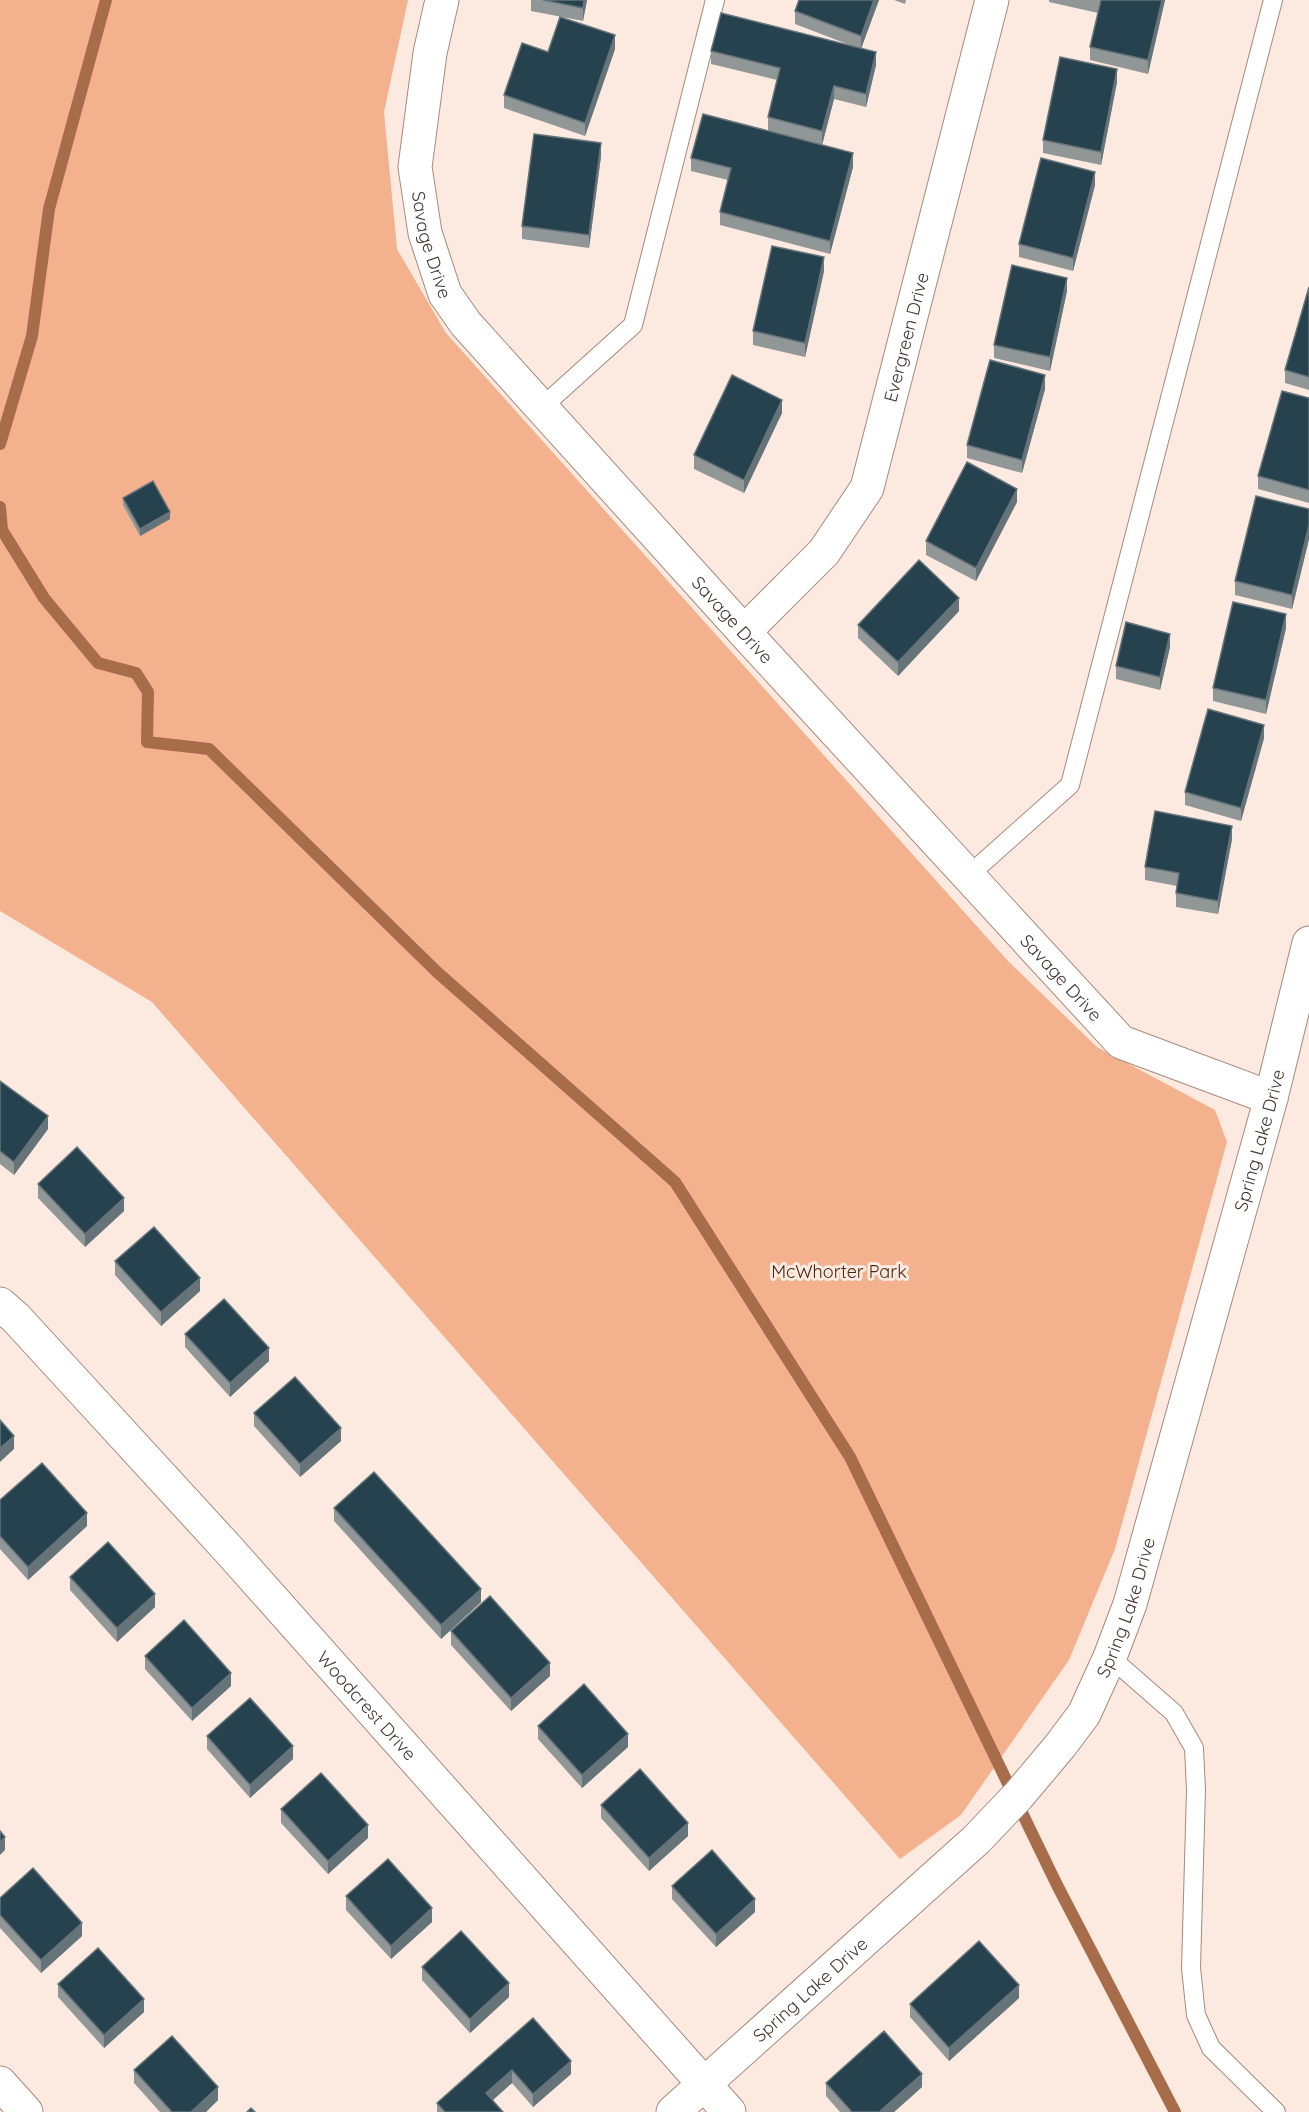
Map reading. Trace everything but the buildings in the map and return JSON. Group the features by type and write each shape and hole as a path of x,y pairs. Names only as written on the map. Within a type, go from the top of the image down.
{"street":[{"name":"Savage Drive","path":"442,0 430,53 415,167 425,233 445,294 466,324 744,632 1121,1042 1271,1098"},
{"name":"Evergreen Drive","path":"744,632 824,552 867,488 992,0"},
{"name":"Spring Lake Drive","path":"673,2112 976,1840 1018,1796 1084,1714 1110,1657 1133,1592 1271,1098 1309,943"},
{"name":"Woodcrest Drive","path":"0,1304 16,1318 228,1549 729,2112"},
{"path":"0,2083 26,2112"}],"lane":[{"path":"541,408 633,325 714,0"},
{"path":"968,876 1071,785 1273,0"},
{"path":"1110,1657 1174,1713 1194,1748 1196,1790 1191,1968 1196,2015 1211,2048 1276,2112"}],"green space":[{"name":"McWhorter Park","path":"0,0 408,0 384,112 397,249 446,333 1008,961 1097,1047 1215,1110 1227,1142 1115,1549 1069,1660 961,1815 900,1859 152,1002 0,911"}],"waterway":[{"path":"0,444 32,336 49,209 106,0"},
{"path":"0,507 2,530 44,598 98,663 136,673 148,692 147,742 209,749 437,972 675,1182 850,1457 1057,1885 1175,2112"}]}
